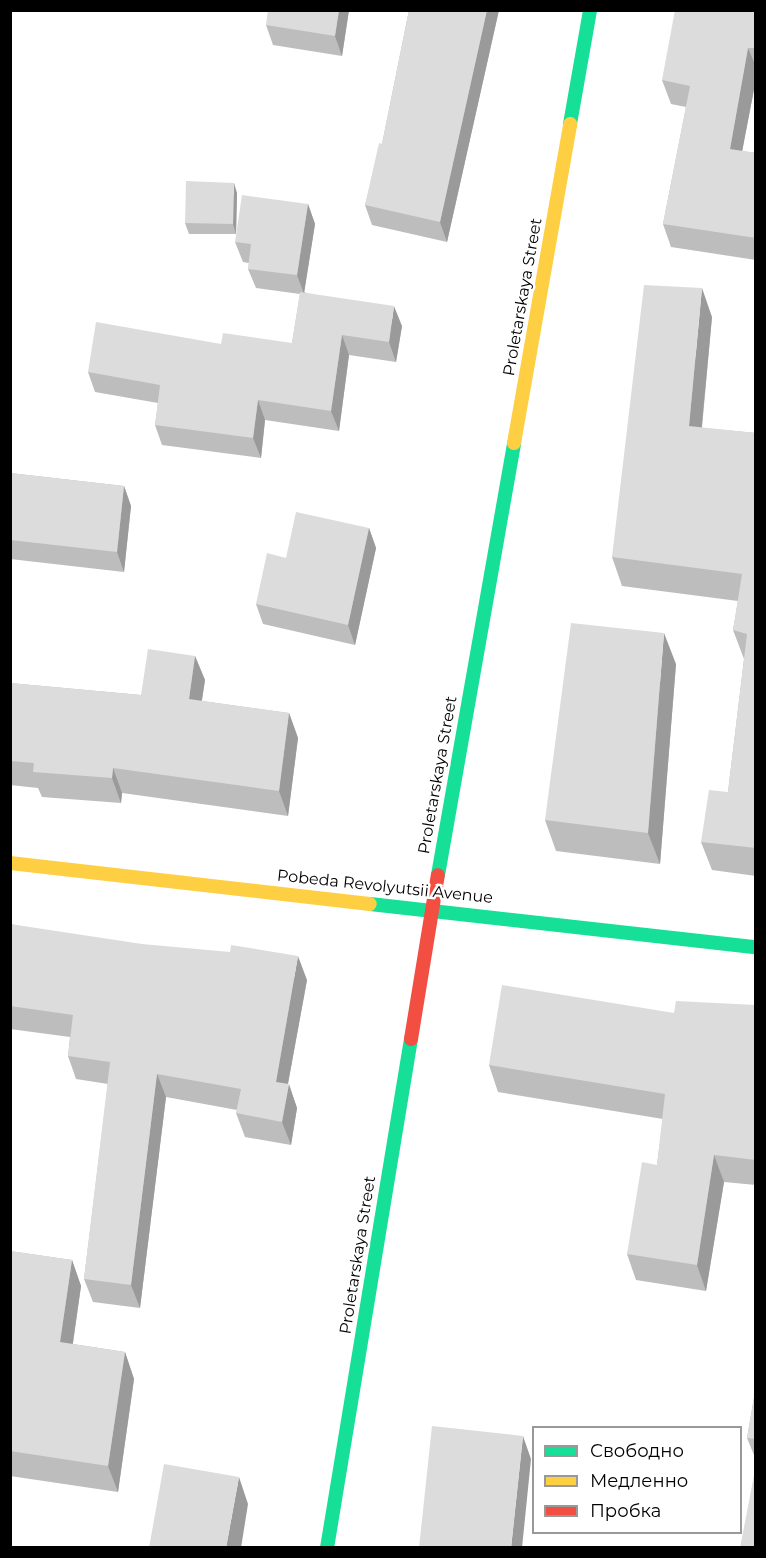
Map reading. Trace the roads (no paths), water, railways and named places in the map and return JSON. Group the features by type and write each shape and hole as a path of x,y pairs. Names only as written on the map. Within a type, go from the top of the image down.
{"street":[{"name":"Proletarskaya Street","path":"327,1548 432,908 590,10"},
{"name":"Pobeda Revolyutsii Avenue","path":"10,863 432,908 756,947"}]}
